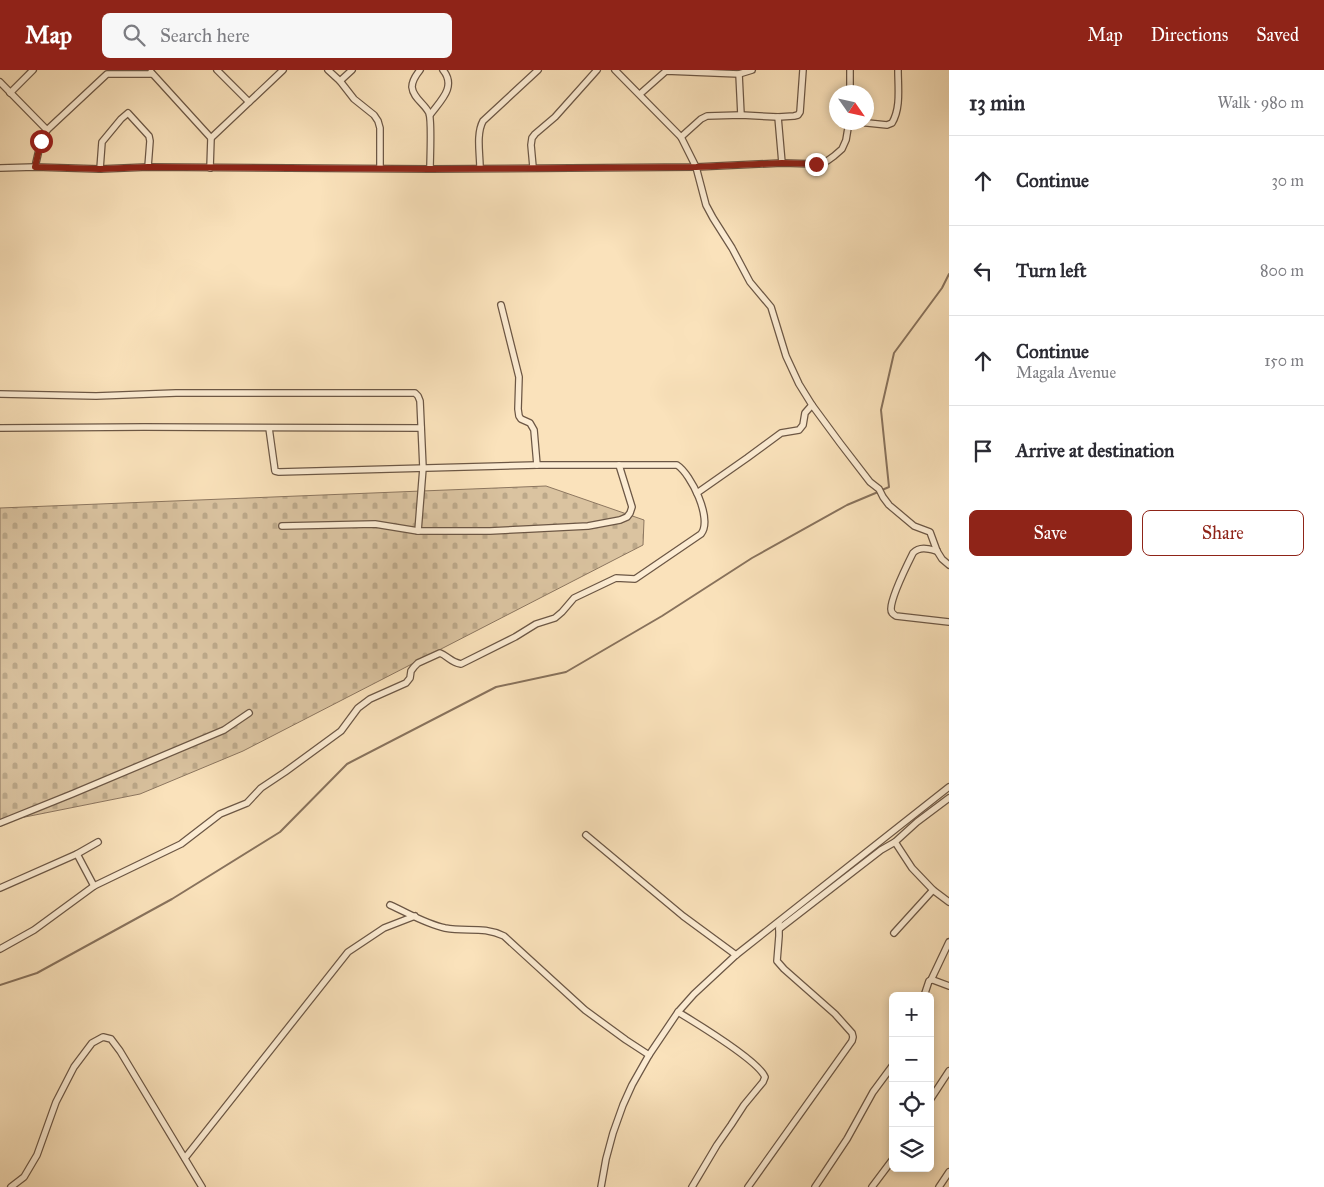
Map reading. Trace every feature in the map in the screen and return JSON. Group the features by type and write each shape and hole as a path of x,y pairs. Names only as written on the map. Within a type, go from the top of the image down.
{"street":[{"path":"10,93 33,70"},
{"path":"218,70 249,102"},
{"path":"211,138 283,70"},
{"path":"328,70 340,81 354,99 374,115 378,121 380,128 380,168"},
{"path":"340,81 352,70"},
{"path":"420,70 414,78 412,90 430,115 430,169"},
{"path":"430,115 448,90 447,75 443,70"},
{"path":"480,168 480,126 483,121 538,70"},
{"path":"533,168 532,138 555,117 597,70"},
{"path":"615,70 681,137 696,167 706,205 750,282 771,307 786,356 799,384 812,405 870,482 879,489 883,497 914,526 930,532 937,551 949,565"},
{"path":"640,94 666,71 739,74 752,70"},
{"path":"681,137 707,116 778,117 798,115 800,112 803,70"},
{"path":"850,70 850,85"},
{"path":"874,124 887,125 892,123 895,118 898,106 898,70"},
{"path":"35,167 41,141 47,130 107,72 151,72 211,138 210,168"},
{"path":"739,74 741,115"},
{"path":"0,82 47,130"},
{"path":"100,169 102,142 128,113 149,136 148,167"},
{"path":"778,117 782,163"},
{"path":"0,168 430,169 816,164 827,161 842,149 848,130"},
{"path":"501,305 518,377 519,416 530,423 534,430 537,465"},
{"path":"0,394 96,396 176,393 415,393 420,401 423,468 418,531"},
{"path":"697,493 781,433 799,430 803,425 805,413 812,405"},
{"path":"0,428 421,428"},
{"path":"0,949 34,930 94,886 181,844 220,814 247,803 261,788 341,731 358,708 370,699 406,683 414,666 418,663 442,653 452,662 461,664 515,637 536,624 555,618 574,598 616,578 635,579 701,534 704,530 705,524 697,493 682,468 677,465 537,465 277,472 275,471 269,428"},
{"path":"282,526 375,524 418,531 490,531 588,526 620,520 627,517 630,513 632,507 619,465"},
{"path":"937,551 922,548 913,553 897,589 891,610 896,616 949,622"},
{"path":"0,823 224,730 249,713"},
{"path":"602,1187 606,1159 623,1105 649,1055 678,1012 694,994 736,955 949,787"},
{"path":"779,929 881,850 895,842 917,822 949,798"},
{"path":"586,835 683,916 736,955"},
{"path":"0,888 77,854 98,842"},
{"path":"895,842 912,868 933,890 949,902"},
{"path":"77,854 94,886"},
{"path":"894,933 933,890"},
{"path":"390,905 444,928 461,930 482,929 504,936 585,1010 649,1055"},
{"path":"185,1158 348,952 384,928 414,916"},
{"path":"748,1187 853,1039 852,1033 835,1014 777,961 779,922"},
{"path":"925,992 949,942"},
{"path":"931,980 949,986"},
{"path":"678,1012 710,1032 762,1072 765,1077 744,1104 692,1187"},
{"path":"11,1187 24,1177 37,1155 56,1102 74,1067 92,1043 103,1037 111,1039 120,1051 202,1187"},
{"path":"815,1187 889,1071"},
{"path":"934,1094 949,1071"},
{"path":"872,1187 889,1164"},
{"path":"939,1187 949,1172"}],"green space":[{"path":"546,486 644,520 643,545 243,751 140,794 0,822 0,508"}],"waterway":[{"path":"882,490 889,487 881,410 894,353 942,288 949,274"},
{"path":"0,985 37,973 172,899 280,832 347,764 496,687 566,672 662,616 752,558 847,505 878,492"}],"route":[{"path":"41,141 35,167 100,169 148,167 430,169 816,164"}]}
